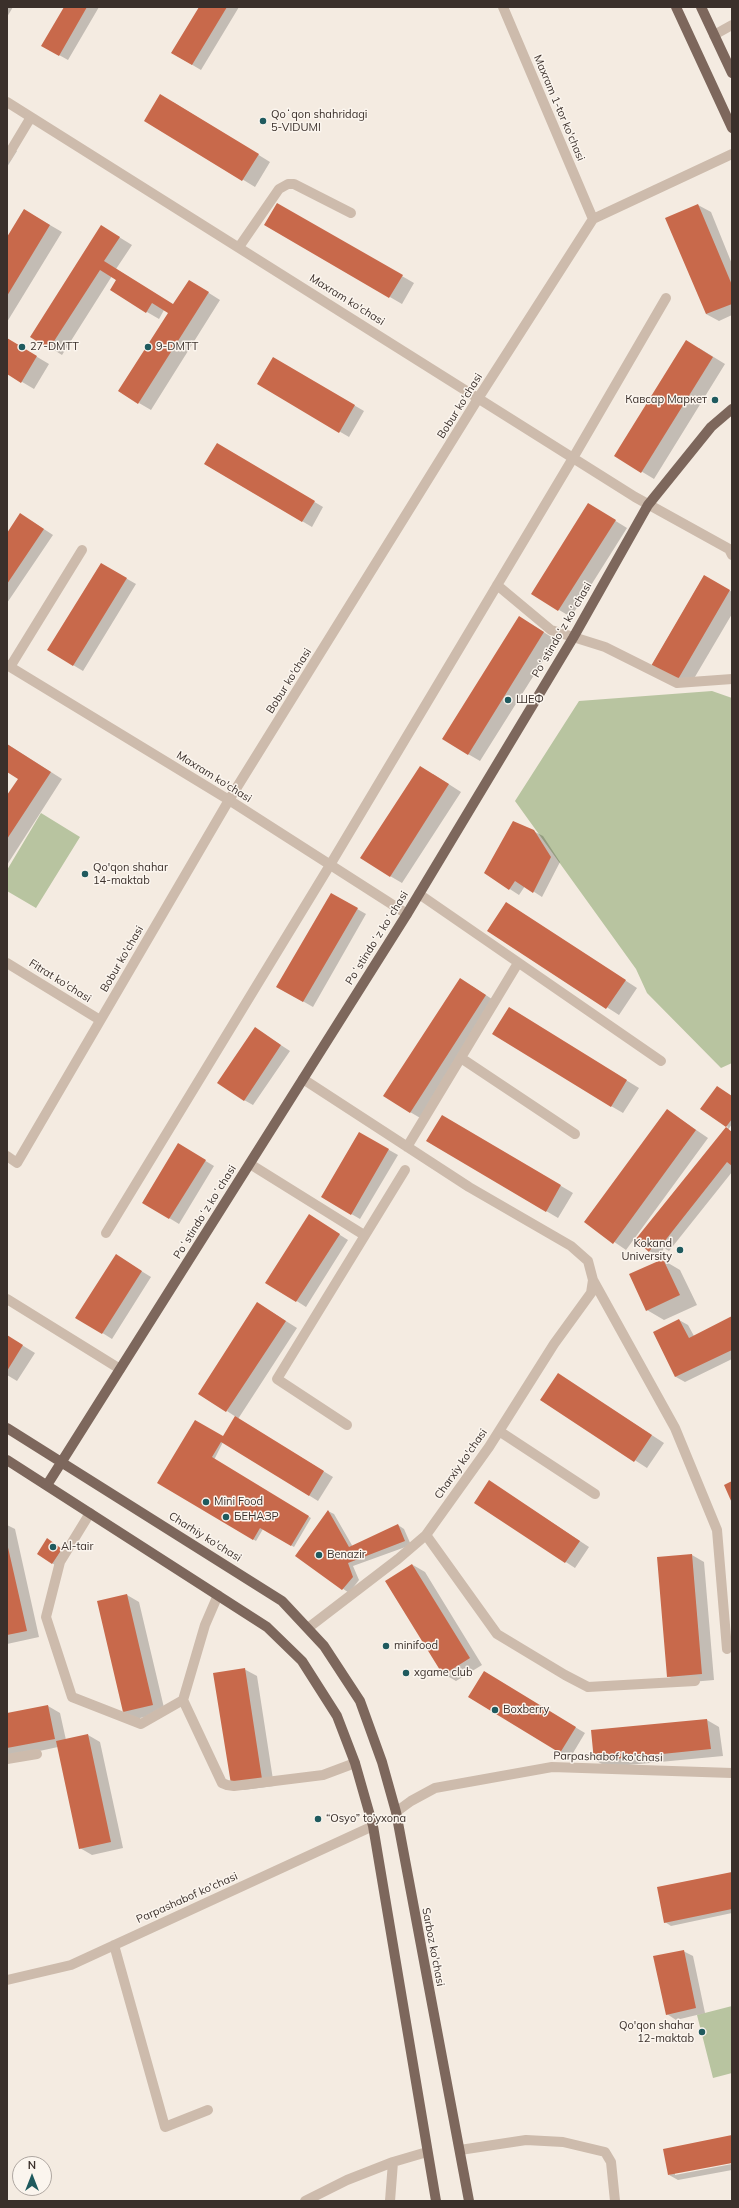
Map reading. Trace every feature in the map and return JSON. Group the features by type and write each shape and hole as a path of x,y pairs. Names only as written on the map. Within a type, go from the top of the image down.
{"main road":[{"path":"676,7 732,128"},
{"path":"701,7 732,73"},
{"name":"Poʻstindoʻz koʻchasi","path":"47,1485 407,914 573,638 648,505 711,427 732,409"},
{"name":"Charhiy ko'chasi","path":"7,1428 62,1460 282,1600 324,1646 360,1701"},
{"path":"7,1460 267,1627 302,1661 337,1716 355,1763 373,1826 436,2201"},
{"name":"Sarboz ko'chasi","path":"360,1701 382,1762 396,1812 469,2201"}],"street":[{"name":"Maxram 1-tor ko'chasi","path":"504,7 593,219"},
{"path":"714,35 732,25"},
{"name":"Maxram ko'chasi","path":"7,102 479,397 648,505 729,549 732,555"},
{"path":"7,158 31,117"},
{"path":"593,219 732,154"},
{"path":"238,247 279,188 288,184 294,184 351,213"},
{"name":"Bobur ko'chasi","path":"7,1156 17,1163 229,800 479,397 593,219"},
{"path":"106,1232 330,865 573,458 666,298"},
{"path":"8,666 82,550"},
{"path":"497,585 551,630 605,647 677,684 732,679"},
{"name":"Maxram ko'chasi","path":"8,666 229,800 407,914"},
{"path":"419,894 661,1061"},
{"name":"Fitrat ko'chasi","path":"7,963 100,1020"},
{"path":"407,1147 518,963"},
{"path":"461,1058 575,1134"},
{"path":"303,1079 469,1187 571,1246 588,1261 593,1280 675,1428 717,1530 727,1649"},
{"path":"250,1164 364,1235"},
{"path":"347,1425 277,1378 405,1170"},
{"name":"Charxiy ko'chasi","path":"308,1628 398,1559 426,1535 499,1431 554,1344 591,1293 593,1280"},
{"path":"7,1299 120,1369"},
{"path":"499,1431 595,1494"},
{"path":"90,1513 60,1562 46,1617 72,1697 141,1724 183,1700"},
{"path":"426,1535 497,1634 565,1675 588,1687 695,1681"},
{"path":"218,1595 205,1624 183,1700 222,1783 234,1786 323,1775 355,1763"},
{"path":"7,1759 36,1754"},
{"name":"Parpashabof ko'chasi","path":"396,1812 411,1801 435,1788 552,1767 732,1772"},
{"name":"Parpashabof ko'chasi","path":"7,1980 71,1964 373,1826"},
{"path":"114,1945 165,2127 208,2110"},
{"path":"460,2150 526,2140 563,2142 605,2152 611,2162 614,2201"},
{"path":"305,2201 347,2180 393,2162 427,2152"},
{"path":"390,2201 393,2162"}],"green space":[{"path":"712,691 732,698 732,1063 721,1068 647,993 636,969 515,801 579,701"},
{"path":"41,813 80,837 36,908 7,891 7,870"},
{"path":"732,2006 732,2073 713,2078 697,2015"}],"building":[{"path":"64,7 87,7 59,56 41,46"},
{"path":"199,7 227,7 192,65 171,53"},
{"path":"160,94 259,154 242,181 144,121"},
{"path":"277,203 403,275 389,298 264,225"},
{"path":"698,204 732,285 732,304 706,314 665,218"},
{"path":"24,209 50,225 7,296 7,237"},
{"path":"101,225 120,237 104,261 173,304 189,280 209,292 138,404 118,391 168,313 152,303 146,313 110,290 116,280 100,270 49,349 30,337"},
{"path":"7,338 37,356 21,383 7,374"},
{"path":"686,340 713,357 641,473 614,456"},
{"path":"273,357 355,405 339,433 257,384"},
{"path":"217,443 315,501 302,522 204,464"},
{"path":"588,503 616,520 558,611 531,594"},
{"path":"20,513 44,529 7,584 7,533"},
{"path":"101,563 127,578 73,666 47,650"},
{"path":"704,575 730,590 677,681 651,666"},
{"path":"519,616 544,632 468,755 442,739"},
{"path":"7,744 51,772 7,839 7,795 18,779 7,772"},
{"path":"420,766 449,784 390,877 360,858"},
{"path":"513,821 534,830 551,857 533,893 515,881 509,890 484,873"},
{"path":"331,893 358,908 303,1002 276,987"},
{"path":"506,902 626,980 606,1009 487,931"},
{"path":"460,978 486,995 410,1113 383,1096"},
{"path":"509,1007 627,1080 611,1107 492,1034"},
{"path":"255,1027 281,1045 244,1101 217,1083"},
{"path":"717,1086 732,1096 732,1119 726,1127 700,1109"},
{"path":"667,1109 696,1130 613,1244 584,1222"},
{"path":"442,1115 561,1185 546,1212 426,1141"},
{"path":"726,1127 732,1132 732,1166 727,1162 660,1247 655,1243 649,1252 635,1240"},
{"path":"359,1132 389,1149 351,1215 321,1197"},
{"path":"178,1143 206,1160 169,1219 142,1203"},
{"path":"309,1214 340,1234 296,1302 265,1283"},
{"path":"116,1254 142,1271 102,1334 75,1318"},
{"path":"663,1259 680,1295 646,1311 629,1274"},
{"path":"257,1302 286,1321 226,1412 198,1394"},
{"path":"732,1316 732,1350 675,1377 653,1332 679,1319 689,1338"},
{"path":"7,1335 23,1345 7,1371"},
{"path":"558,1373 652,1435 634,1462 540,1400"},
{"path":"235,1416 324,1471 309,1496 221,1442 212,1457 309,1516 291,1546 260,1528 253,1540 157,1483 195,1420 223,1436"},
{"path":"489,1480 580,1541 565,1563 474,1503"},
{"path":"732,1481 732,1503 724,1485"},
{"path":"328,1510 349,1547 398,1524 405,1541 348,1563 353,1577 342,1590 295,1556"},
{"path":"47,1538 62,1549 52,1564 37,1554"},
{"path":"7,1543 27,1631 7,1635"},
{"path":"692,1554 702,1674 667,1677 657,1557"},
{"path":"412,1564 470,1658 443,1675 385,1581"},
{"path":"127,1594 153,1705 123,1712 97,1601"},
{"path":"245,1668 262,1779 231,1784 213,1673"},
{"path":"484,1671 576,1727 560,1753 468,1697"},
{"path":"48,1705 55,1739 7,1748 7,1713"},
{"path":"707,1719 711,1749 594,1761 591,1730"},
{"path":"88,1734 111,1842 79,1849 56,1741"},
{"path":"732,1872 732,1909 664,1923 657,1887"},
{"path":"684,1950 696,2008 666,2015 653,1956"},
{"path":"732,2135 732,2163 668,2175 663,2149"}],"place":[{"name":"Qoʻqon shahridagi 5-VIDUMI","path":"263,121"},
{"name":"27-DMTT","path":"22,347"},
{"name":"9-DMTT","path":"148,347"},
{"name":"Кавсар Маркет","path":"715,400"},
{"name":"ШЕФ","path":"508,700"},
{"name":"Qo'qon shahar 14-maktab","path":"85,874"},
{"name":"Kokand University","path":"680,1250"},
{"name":"Mini Food","path":"206,1502"},
{"name":"БЕНАЗР","path":"226,1517"},
{"name":"Al-tair","path":"53,1547"},
{"name":"Benazir","path":"319,1555"},
{"name":"minifood","path":"386,1646"},
{"name":"xgame club","path":"406,1673"},
{"name":"Boxberry","path":"495,1710"},
{"name":"“Osyo” to’yxona","path":"318,1819"},
{"name":"Qo'qon shahar 12-maktab","path":"702,2032"}]}
